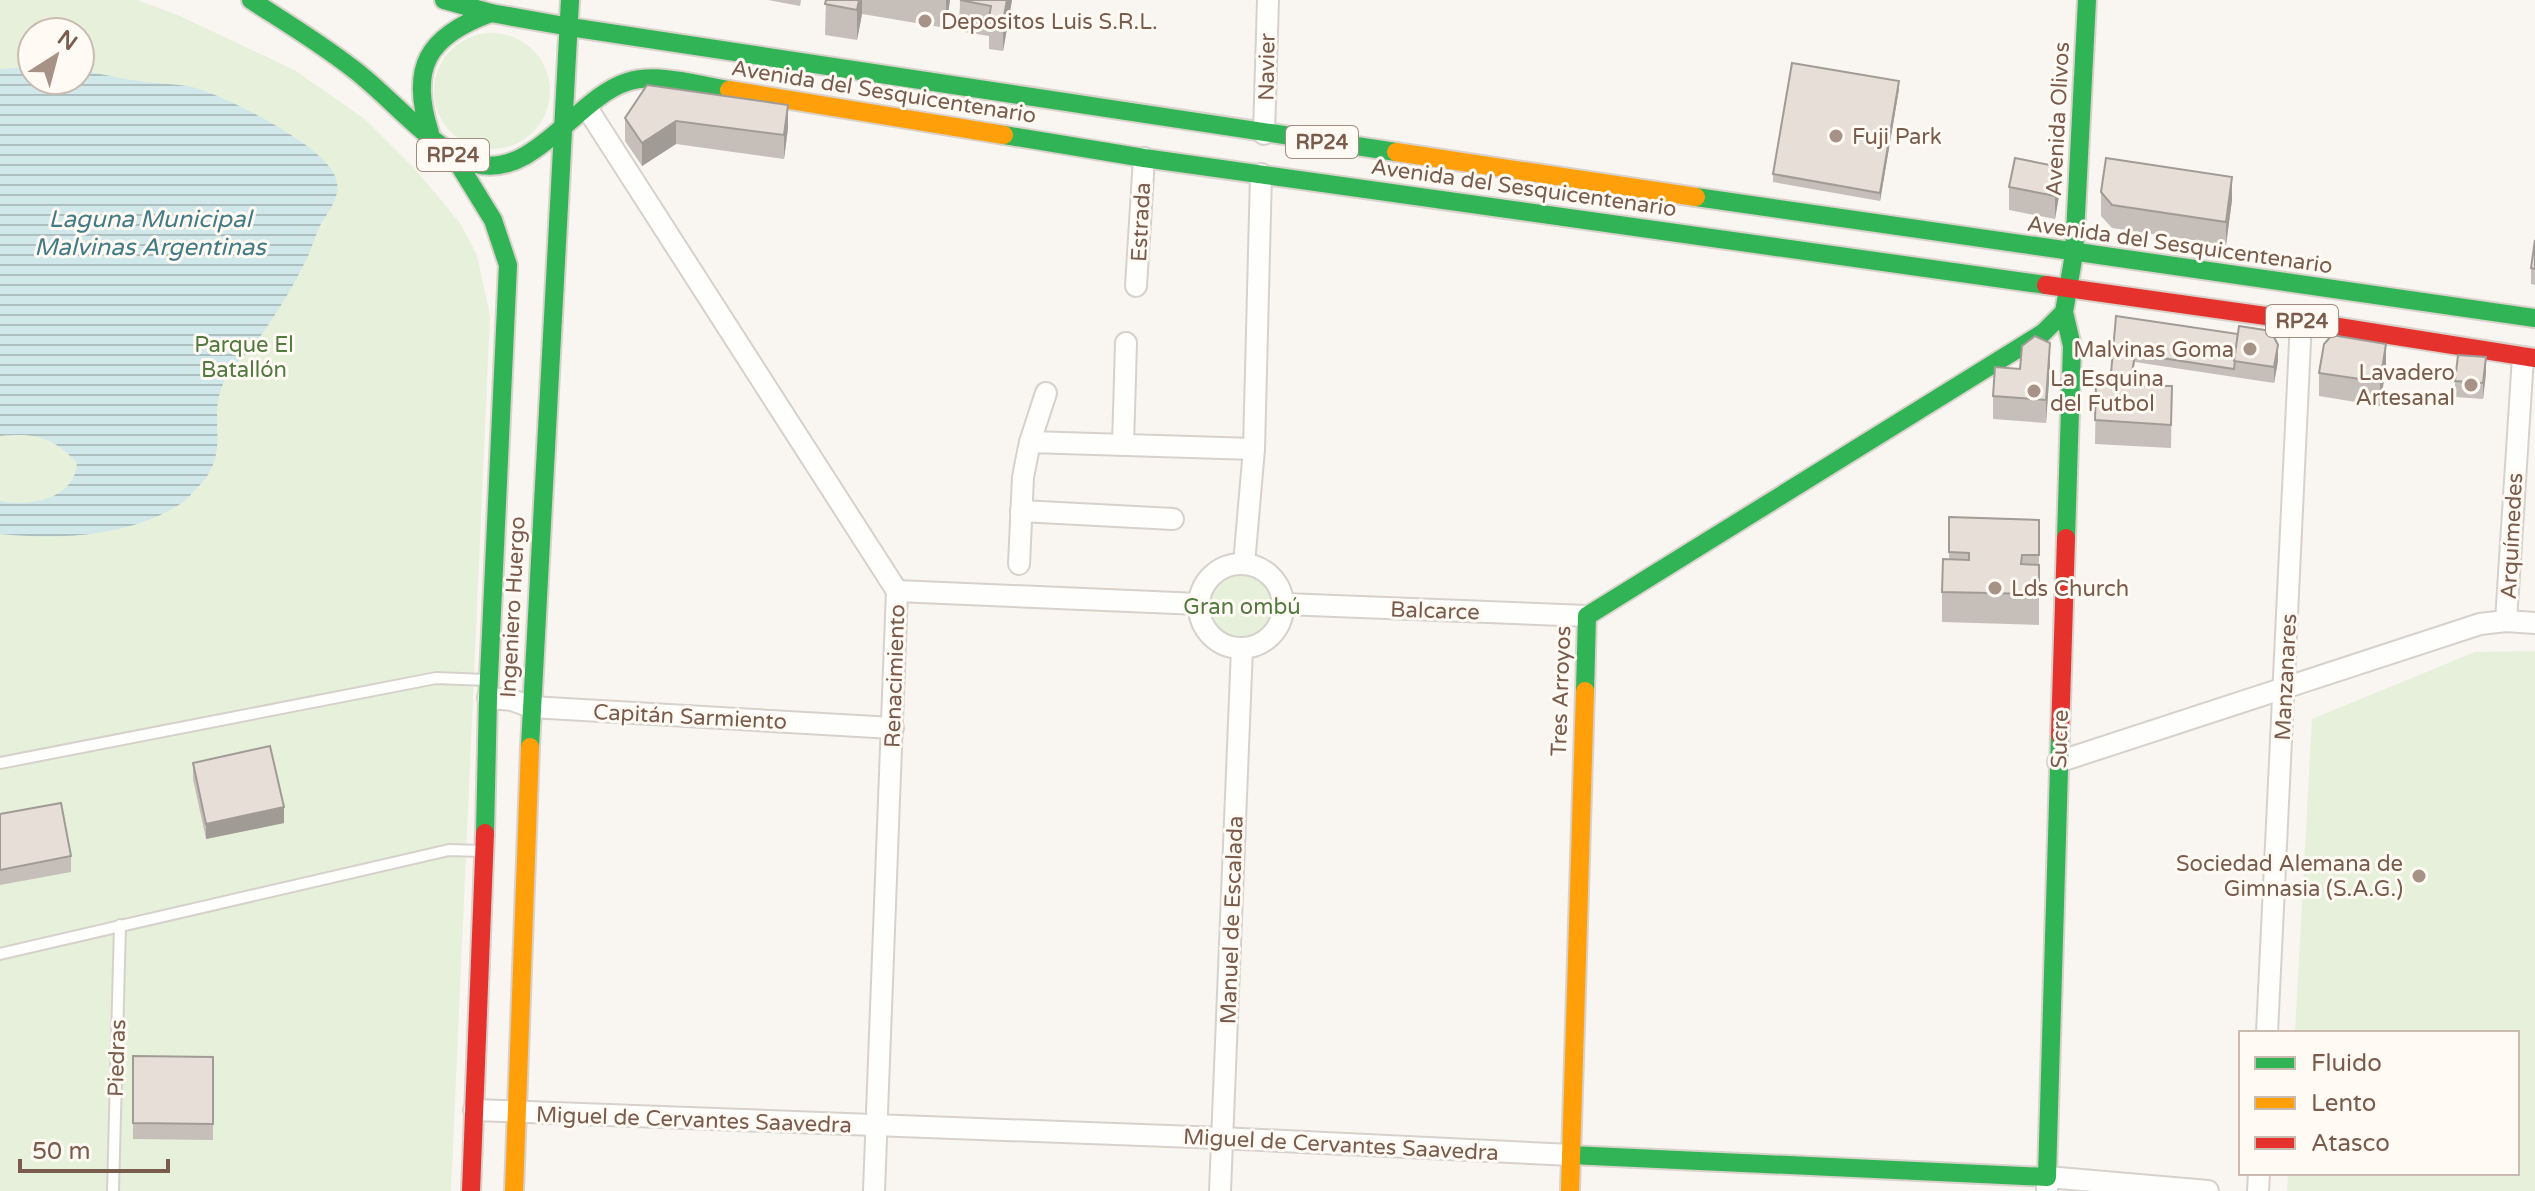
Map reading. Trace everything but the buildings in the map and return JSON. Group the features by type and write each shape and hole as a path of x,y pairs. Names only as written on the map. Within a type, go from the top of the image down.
{"street":[{"name":"Avenida del Sesquicentenario","path":"251,0 353,68 453,155 491,166 509,163 533,151 564,125 626,82 653,78 1144,158 2301,321 2529,358"},
{"name":"Avenida del Sesquicentenario","path":"444,0 491,13 570,27 1264,134 2074,254 2535,318"},
{"name":"Ingeniero Huergo","path":"514,1191 531,707 570,0"},
{"name":"Navier","path":"1264,134 1268,0"},
{"name":"Avenida Olivos","path":"2067,288 2074,254 2087,0"},
{"name":"RP24","path":"430,133 420,93 425,66 445,35 466,21 491,13"},
{"name":"Renacimiento","path":"587,108 897,591 874,1191"},
{"name":"Ingeniero Huergo","path":"453,155 494,216 504,242 508,265 488,689 471,1191"},
{"name":"Estrada","path":"1136,286 1144,158"},
{"path":"1244,564 1254,449 1261,174"},
{"name":"Sucre","path":"2047,1184 2072,346 2064,312 2067,288"},
{"name":"Tres Arroyos","path":"1570,1191 1587,616 2043,333 2064,312"},
{"name":"Manzanares","path":"2267,1031 2301,321"},
{"path":"1123,445 1126,343"},
{"name":"Arquímedes","path":"2506,621 2529,358"},
{"path":"1019,564 1021,511 1030,442 1046,393"},
{"path":"1030,442 1254,449"},
{"path":"1021,511 1173,519"},
{"path":"1244,564 1267,573 1275,582 1284,604 1282,618 1267,640 1242,648 1231,647 1211,635 1204,626 1199,604 1202,590 1219,570 1244,564"},
{"path":"897,591 1199,604"},
{"name":"Balcarce","path":"1284,604 1587,616"},
{"path":"2058,762 2480,624 2506,621 2535,623"},
{"name":"Manuel de Escalada","path":"1220,1191 1242,648"},
{"name":"Capitán Sarmiento","path":"488,689 531,707 893,728"},
{"path":"484,845 527,841"},
{"name":"Miguel de Cervantes Saavedra","path":"474,1110 1221,1138 2208,1191"}],"lane":[{"path":"0,763 436,678 488,689"},
{"path":"0,954 449,850 484,845"},
{"name":"Piedras","path":"113,1191 120,925"}],"green space":[{"name":"Parque El Batallón","path":"0,0 137,0 180,16 296,71 366,120 415,169 460,223 477,255 490,316 451,1191 0,1191"},
{"path":"492,33 514,37 533,50 546,69 550,91 546,113 533,132 514,145 492,149 470,145 451,132 438,113 434,91 438,69 451,50 470,37"},
{"name":"Gran ombú","path":"1250,570 1269,580 1277,592 1277,620 1269,632 1257,640 1236,642 1217,632 1209,620 1207,599 1217,580 1229,572"},
{"name":"Sociedad Alemana de Gimnasia (S.A.G.)","path":"2535,651 2535,1191 2287,1191 2288,1175 2519,1175 2519,1031 2295,1031 2312,719 2475,652"}],"water":[{"name":"Laguna Municipal Malvinas Argentinas","path":"16,68 16,96 96,96 96,73 199,89 253,113 295,137 313,150 335,176 336,198 294,284 257,341 232,369 220,392 217,446 209,472 184,501 140,523 94,534 70,536 0,534 0,501 24,503 49,498 68,485 77,463 59,447 42,438 0,436 0,69"}],"traffic: fast":[{"path":"251,0 352,68 444,148 476,164 497,165 517,160 536,149 609,90 627,82 652,78 729,90"},
{"path":"444,0 491,13 570,27 1396,152"},
{"path":"530,747 570,0"},
{"path":"2066,538 2072,346 2064,312 2074,254 2087,0"},
{"path":"430,133 422,90 423,73 429,57 452,32 491,13"},
{"path":"1004,135 1144,158 2046,285"},
{"path":"453,155 493,220 508,265 488,698 485,833"},
{"path":"1696,197 2535,318"},
{"path":"1585,691 1587,616 2043,333 2064,312"},
{"path":"1571,1155 2047,1177 2060,735"}],"traffic: slow":[{"path":"729,90 1004,135"},
{"path":"1396,152 1696,197"},
{"path":"1570,1191 1585,691"},
{"path":"514,1191 530,747"}],"traffic: jam":[{"path":"2046,285 2535,358"},
{"path":"2060,735 2066,538"},
{"path":"471,1191 485,833"}],"place":[{"name":"Depositos Luis S.R.L.","path":"925,21"},
{"name":"Fuji Park","path":"1836,136"},
{"name":"Malvinas Goma","path":"2250,349"},
{"name":"Lavadero Artesanal","path":"2471,385"},
{"name":"La Esquina del Futbol","path":"2034,391"},
{"name":"Lds Church","path":"1995,588"},
{"name":"Sociedad Alemana de Gimnasia (S.A.G.)","path":"2419,876"}]}
